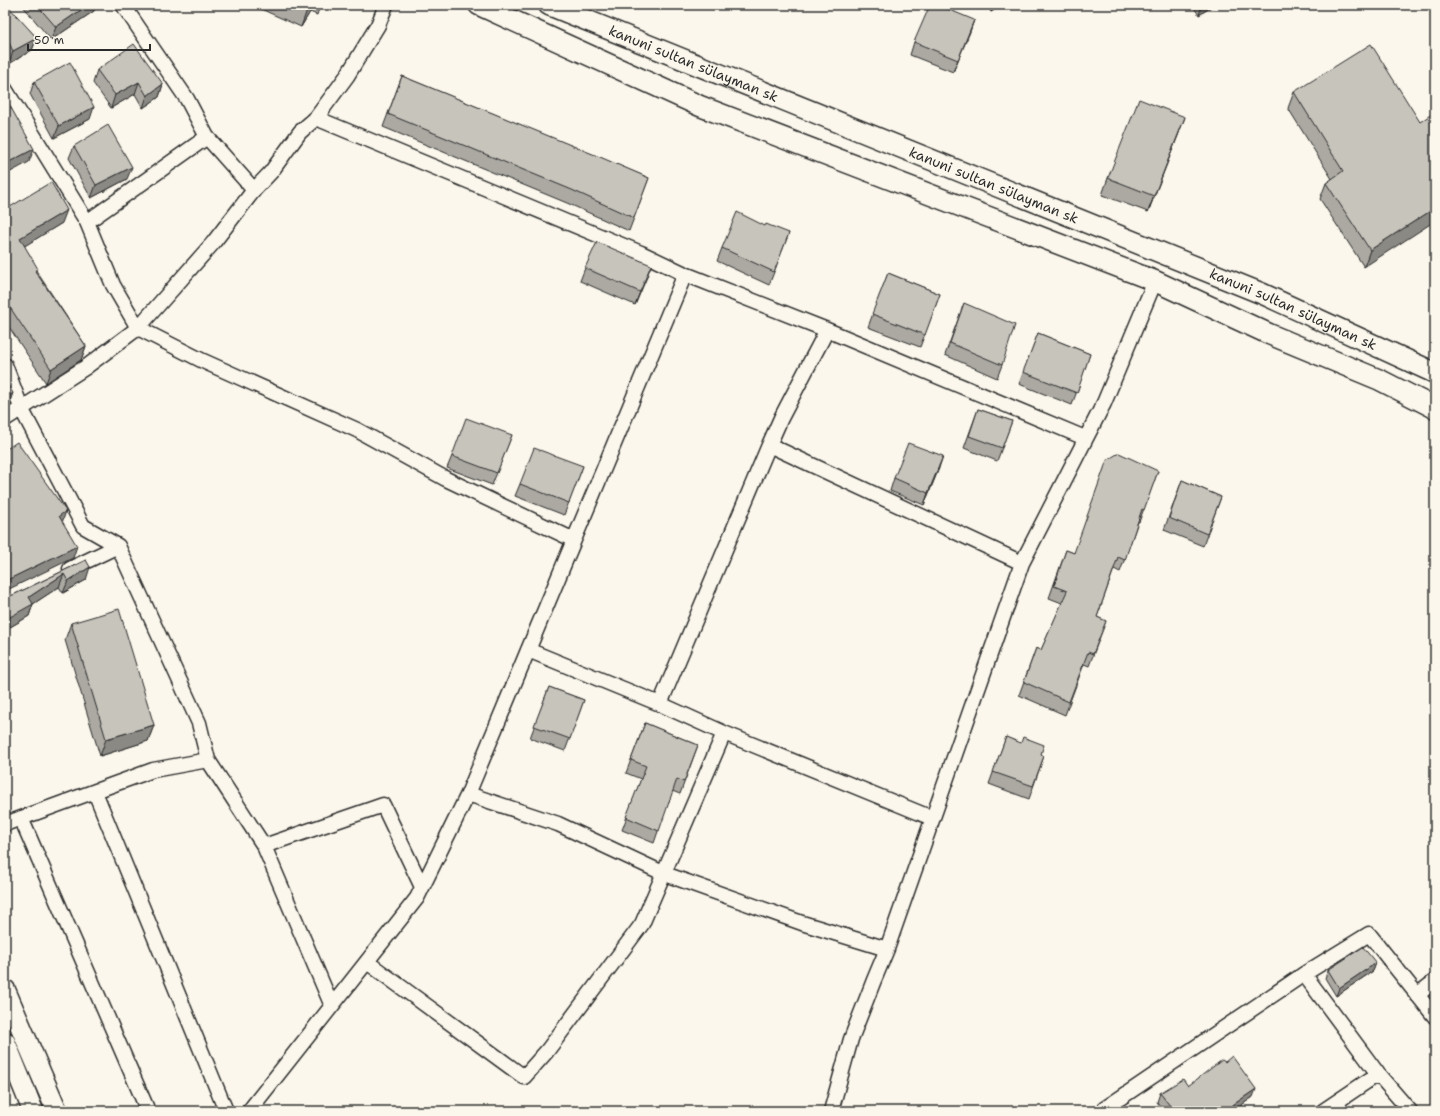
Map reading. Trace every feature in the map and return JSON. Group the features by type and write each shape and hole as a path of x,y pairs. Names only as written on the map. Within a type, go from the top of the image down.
{"main road":[{"path":"479,5 700,106 1155,281 1270,334 1380,380 1435,408"},
{"name":"kanuni sultan sülayman sk","path":"549,5 1263,294 1435,373"},
{"path":"5,990 58,1111"},
{"path":"5,1042 33,1111"}],"street":[{"path":"123,5 187,99 207,137 254,190"},
{"path":"5,420 86,367 138,328 213,242 270,172 300,132 316,118 347,76 378,25 386,5"},
{"path":"5,89 87,222 113,285 138,328 203,361 357,430 446,479 574,540"},
{"path":"316,118 634,250 685,274 827,330 1086,438"},
{"path":"87,222 207,137"},
{"path":"249,1111 417,898 468,794 685,274"},
{"path":"830,1111 851,1039 887,948 1022,563 1104,403 1155,281"},
{"path":"660,704 780,418 827,330"},
{"path":"5,365 22,410 83,526 118,546 199,723 208,760 264,846 332,1006"},
{"path":"769,445 1022,563"},
{"path":"55,576 118,546"},
{"path":"528,650 660,704 724,733 932,818"},
{"path":"367,962 524,1077 547,1051 642,924 665,874 724,733"},
{"path":"5,824 153,770 208,760"},
{"path":"95,792 226,1111"},
{"path":"468,794 558,824 665,874 802,923 887,948"},
{"path":"264,846 383,805 422,887"},
{"path":"21,818 148,1111"},
{"path":"1104,1110 1304,974 1369,934 1435,1017"},
{"path":"1304,974 1378,1074 1410,1111"},
{"path":"1418,995 1435,981"},
{"path":"1323,1111 1378,1074"}],"building":[{"path":"5,5 7,5 37,38 13,51 5,35"},
{"path":"37,5 88,5 56,27"},
{"path":"295,5 310,5 307,10"},
{"path":"930,5 938,5 974,20 958,60 914,42"},
{"path":"134,44 163,84 147,96 139,82 115,95 97,70"},
{"path":"1371,44 1420,122 1435,112 1435,208 1370,250 1326,183 1343,171 1294,92"},
{"path":"70,62 94,107 59,126 34,82"},
{"path":"402,76 649,178 634,218 572,190 388,114"},
{"path":"5,97 34,149 5,164"},
{"path":"1139,99 1185,117 1154,196 1108,178"},
{"path":"108,125 132,167 96,185 74,146"},
{"path":"51,182 67,210 20,238 38,269 35,271 86,346 51,369 5,300 5,210"},
{"path":"737,212 765,226 766,224 789,233 774,272 722,248"},
{"path":"597,242 651,265 640,292 585,268"},
{"path":"888,273 940,294 925,335 872,314"},
{"path":"964,303 1015,325 1002,365 950,343"},
{"path":"1038,333 1090,354 1077,393 1023,372"},
{"path":"5,381 13,393 5,399"},
{"path":"978,409 1012,421 1002,448 969,436"},
{"path":"466,418 512,435 497,473 452,456"},
{"path":"17,442 66,511 59,516 77,546 5,581 5,450"},
{"path":"908,443 943,456 928,493 894,478"},
{"path":"534,448 583,466 569,503 520,484"},
{"path":"1119,453 1158,471 1144,510 1142,509 1125,560 1118,557 1097,617 1106,621 1093,654 1088,652 1069,702 1024,682 1036,648 1041,650 1067,591 1054,586 1066,550 1074,553 1107,460"},
{"path":"1182,480 1221,497 1207,534 1169,518"},
{"path":"86,560 90,567 68,581 64,574 29,597 33,604 10,617 8,613 5,615 5,594 8,596 13,595"},
{"path":"119,609 154,725 106,739 71,623"},
{"path":"549,687 584,700 570,739 534,726"},
{"path":"645,723 698,745 684,782 677,779 659,831 626,817 646,766 631,760"},
{"path":"1006,737 1021,743 1023,737 1044,745 1041,754 1044,756 1033,786 993,772"},
{"path":"1363,947 1376,963 1339,988 1328,970"},
{"path":"1232,1056 1256,1089 1224,1111 1174,1111 1160,1093 1183,1079 1188,1086 1222,1060 1225,1062"}]}
